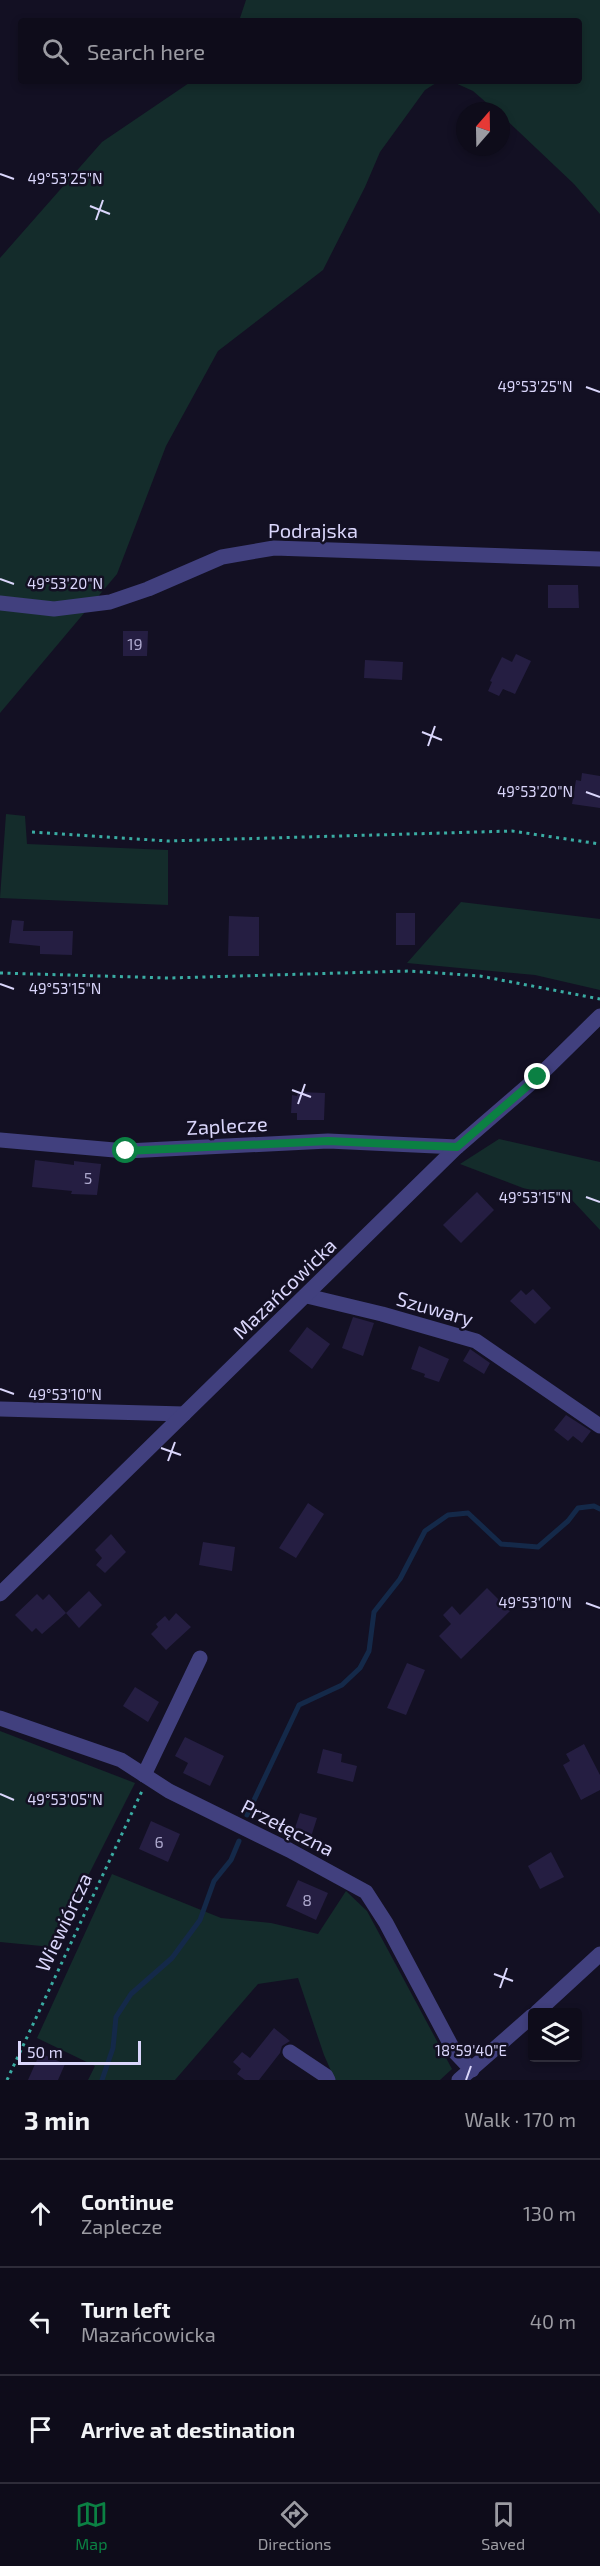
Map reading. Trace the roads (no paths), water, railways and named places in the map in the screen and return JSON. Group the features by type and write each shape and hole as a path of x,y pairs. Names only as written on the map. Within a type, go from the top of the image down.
{"street":[{"name":"Podrajska","path":"0,603 54,609 110,602 148,589 222,557 274,549 600,559"},
{"name":"Mazańcowicka","path":"0,1594 457,1147 538,1077 600,1016"},
{"name":"Zaplecze","path":"0,1140 126,1151 328,1141 457,1147"},
{"name":"Szuwary","path":"307,1296 382,1314 476,1341 600,1426"},
{"path":"0,1409 184,1414"},
{"path":"146,1777 200,1658"},
{"name":"Przełęczna","path":"0,1718 121,1760 169,1791 289,1850 366,1892 386,1923 454,2051 472,2070"},
{"path":"542,2008 600,1954"},
{"path":"459,2080 528,2020"},
{"path":"290,2052 326,2076 327,2080"}],"waterway":[{"path":"247,1815 299,1705 342,1685 360,1668 369,1651 374,1612 400,1579 425,1531 448,1515 468,1513 501,1544 538,1547 568,1521 578,1508 594,1506 600,1509"},
{"path":"102,2080 113,2048 116,2017 131,1994 172,1958 200,1920 214,1881 231,1860 239,1841"}]}
